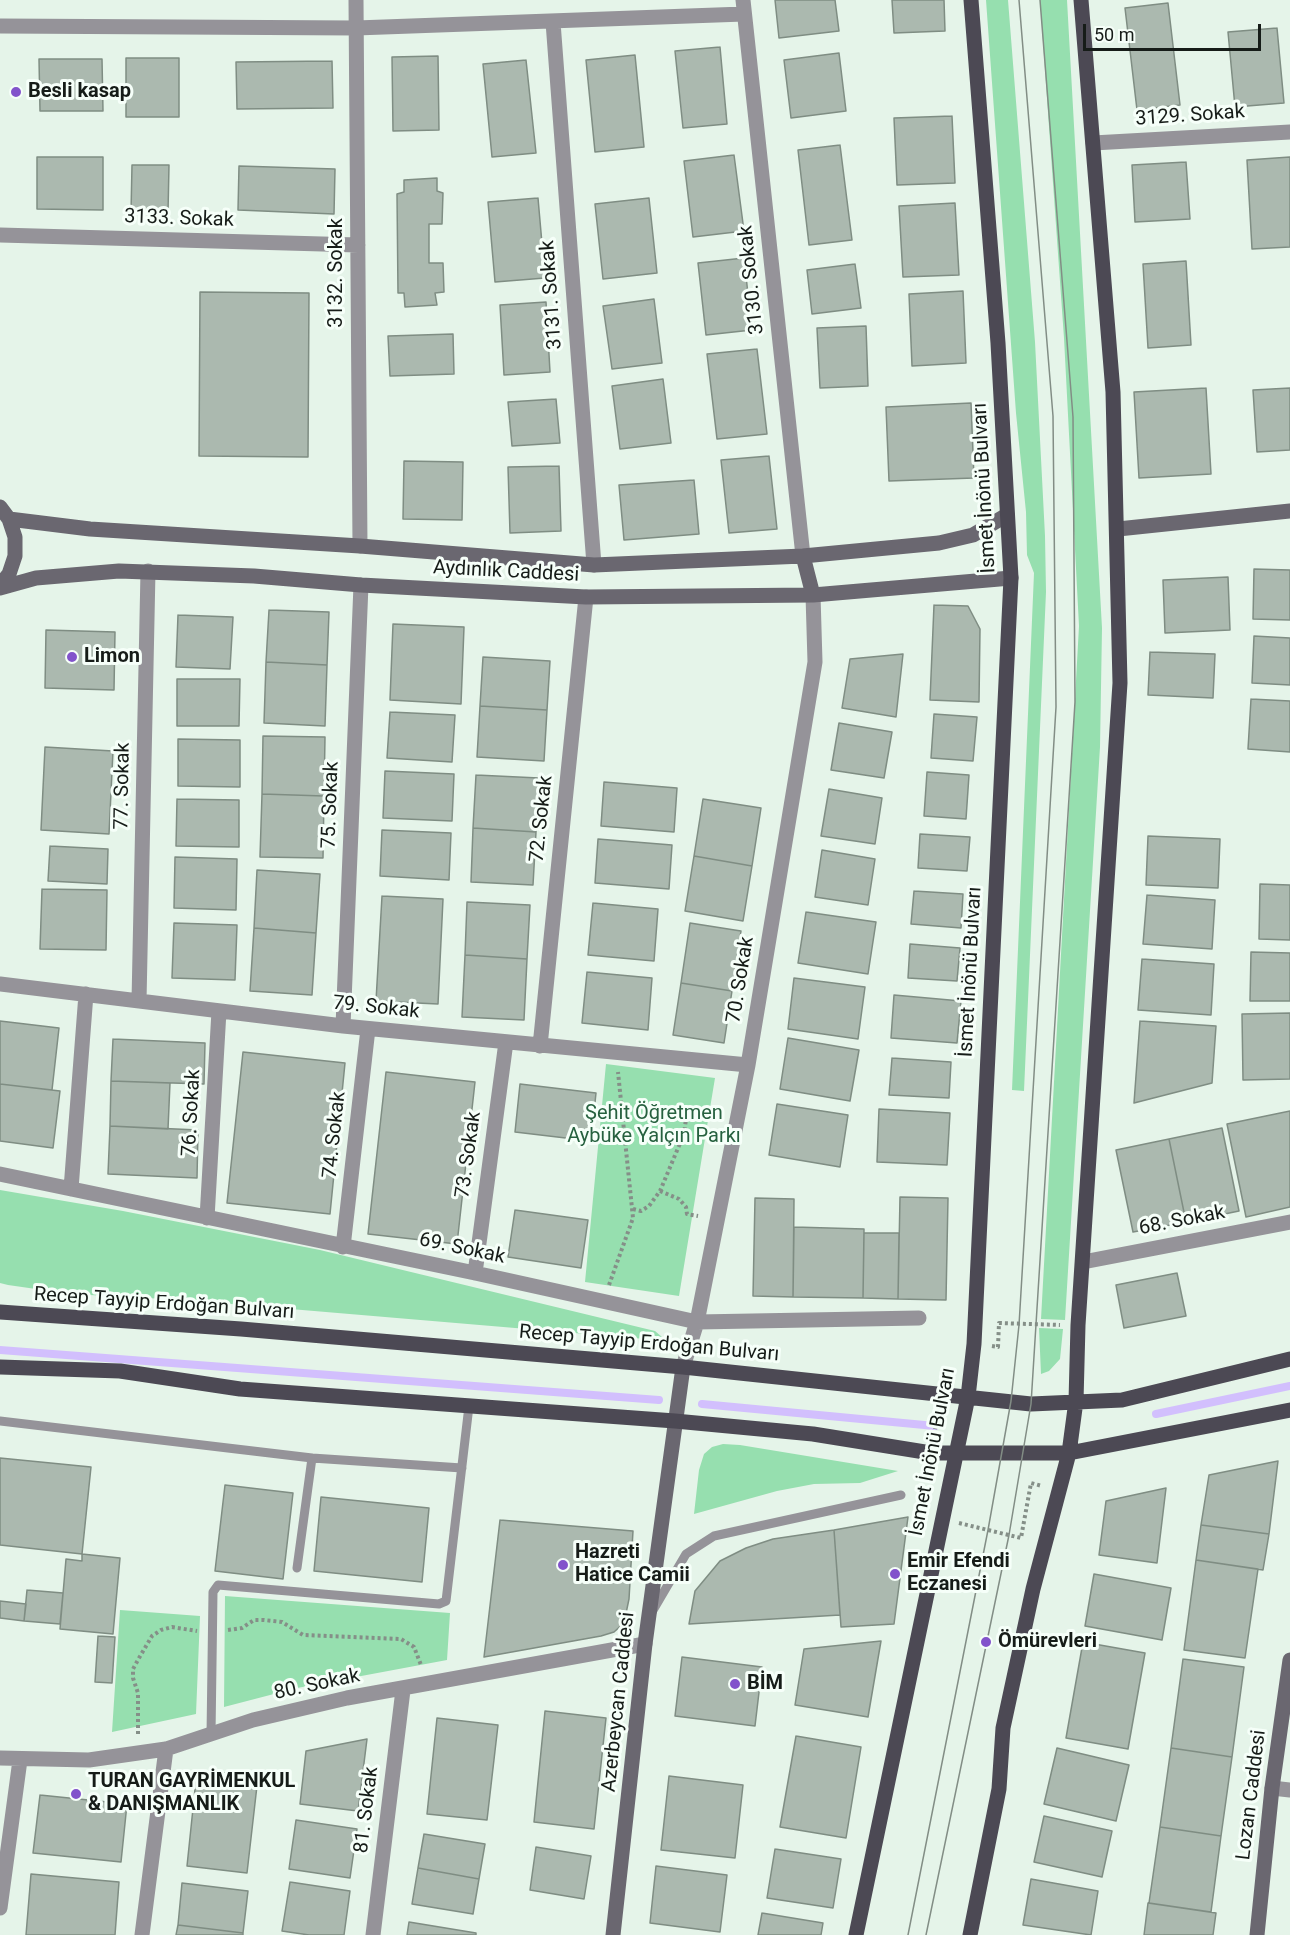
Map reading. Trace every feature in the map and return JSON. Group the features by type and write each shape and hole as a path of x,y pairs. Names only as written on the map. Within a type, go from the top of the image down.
{"main road":[{"name":"İsmet İnönü Bulvarı","path":"856,1935 968,1397 974,1344 1011,578 998,342 971,0"},
{"path":"970,1935 999,1789 1003,1728 1057,1491 1069,1453 1076,1401 1078,1325 1119,683 1118,529 1113,392 1081,0"},
{"path":"1118,529 1290,511"},
{"name":"Aydınlık Caddesi","path":"5,513 90,529 360,546 594,565 803,556 939,543 973,535 1007,515"},
{"path":"0,586 9,574 15,556 15,537 5,513"},
{"path":"803,556 813,595"},
{"name":"Aydınlık Caddesi","path":"0,586 36,578 148,571 586,597 813,595 1011,578"},
{"name":"Recep Tayyip Erdoğan Bulvarı","path":"0,1312 241,1329 682,1367 1031,1404 1122,1400 1290,1359"},
{"path":"0,1367 120,1371 240,1389 675,1421 813,1434 931,1453 1069,1453 1290,1410"},
{"name":"Azerbeycan Caddesi","path":"613,1935 645,1644 682,1367"},
{"name":"Lozan Caddesi","path":"1257,1935 1272,1788 1290,1660"}],"street":[{"name":"3132. Sokak","path":"356,0 360,546"},
{"path":"0,26 356,28 553,22 743,7"},
{"name":"3130. Sokak","path":"743,7 803,556"},
{"name":"3131. Sokak","path":"553,22 594,565"},
{"name":"3129. Sokak","path":"1093,143 1290,132"},
{"name":"3133. Sokak","path":"0,236 358,245"},
{"name":"77. Sokak","path":"139,1001 148,571"},
{"name":"75. Sokak","path":"343,1026 361,585"},
{"name":"70. Sokak","path":"682,1367 697,1322 748,1065 815,662 813,595"},
{"name":"72. Sokak","path":"540,1046 586,597"},
{"name":"79. Sokak","path":"0,984 368,1029 617,1055 748,1065"},
{"path":"71,1189 86,994"},
{"name":"76. Sokak","path":"207,1218 219,1011"},
{"name":"74. Sokak","path":"343,1247 368,1029"},
{"name":"73. Sokak","path":"475,1272 506,1042"},
{"name":"69. Sokak","path":"0,1174 343,1247 475,1272 697,1322 920,1318"},
{"name":"68. Sokak","path":"1083,1262 1290,1222"},
{"name":"80. Sokak","path":"0,1758 89,1760 166,1749 264,1718 347,1698 403,1690 645,1644"},
{"name":"81. Sokak","path":"373,1935 403,1690"},
{"path":"142,1935 166,1749"},
{"path":"0,1908 20,1760"},
{"path":"1272,1788 1290,1790"}],"lane":[{"path":"211,1734 213,1592 218,1585 439,1604 446,1601 469,1406"},
{"path":"0,1421 312,1458 462,1468"},
{"path":"297,1568 312,1458"},
{"path":"649,1617 686,1554 714,1536 901,1495"}],"path":[{"path":"602,1302 633,1218 617,1055"},
{"path":"633,1209 641,1211 660,1191 684,1134 686,1119"},
{"path":"660,1191 680,1199 686,1207 687,1214"},
{"path":"974,1344 998,1347 999,1323 1078,1325"},
{"path":"931,1453 942,1394"},
{"path":"942,1520 1021,1538 1031,1483 1057,1491"},
{"path":"141,1752 137,1727 138,1693 133,1678 133,1669 152,1636 172,1627 194,1631 213,1629 234,1631 254,1620 264,1620 282,1622 303,1635 401,1639 414,1647 427,1685"}],"green space":[{"path":"986,0 1008,0 1035,342 1045,536 1046,592 1024,1091 1012,1090 1034,573 1027,555 1026,512 1016,413"},
{"path":"1040,0 1067,0 1102,628 1100,747 1065,1320 1041,1319 1079,626 1064,338"},
{"name":"Şehit Öğretmen Aybüke Yalçın Parkı","path":"606,1064 715,1078 679,1296 585,1282"},
{"path":"0,1190 123,1211 320,1250 655,1331 662,1337 657,1340 184,1300 71,1294 8,1285 0,1283"},
{"path":"1039,1328 1063,1329 1060,1359 1049,1371 1041,1374"},
{"path":"723,1444 898,1471 860,1483 814,1484 777,1491 694,1514 699,1470 704,1454 712,1447"},
{"path":"225,1596 450,1613 447,1660 297,1688 224,1707"},
{"path":"120,1610 200,1616 196,1714 112,1732"}],"building":[{"path":"775,0 835,0 839,31 779,38"},
{"path":"892,0 944,0 945,31 894,33"},
{"path":"1168,3 1180,105 1137,110 1125,8"},
{"path":"1277,28 1284,103 1235,107 1228,32"},
{"path":"720,47 727,124 683,128 675,51"},
{"path":"839,53 846,111 791,118 784,60"},
{"path":"635,55 644,147 595,152 586,60"},
{"path":"438,56 439,130 393,131 392,57"},
{"path":"126,58 179,58 179,117 126,117"},
{"path":"39,59 102,59 103,111 40,111"},
{"path":"526,60 536,153 492,157 483,64"},
{"path":"332,61 333,108 237,109 236,62"},
{"path":"952,116 955,183 897,185 894,118"},
{"path":"840,145 852,240 809,245 798,150"},
{"path":"734,155 744,231 693,237 684,161"},
{"path":"37,157 103,157 103,210 37,209"},
{"path":"1290,157 1290,247 1252,249 1247,160"},
{"path":"1186,162 1190,219 1135,222 1132,165"},
{"path":"132,165 169,165 168,213 131,213"},
{"path":"239,166 335,169 334,214 238,210"},
{"path":"437,178 437,191 443,193 442,224 429,224 429,263 443,263 444,292 435,293 437,305 405,307 404,293 398,293 397,194 404,192 404,180"},
{"path":"538,198 545,278 495,282 488,202"},
{"path":"649,198 657,273 603,279 595,204"},
{"path":"955,203 959,275 903,277 899,206"},
{"path":"744,258 752,330 706,335 698,263"},
{"path":"1186,261 1191,345 1148,348 1143,264"},
{"path":"855,264 861,308 812,314 807,270"},
{"path":"963,291 966,363 912,366 909,294"},
{"path":"200,292 309,293 308,457 199,456"},
{"path":"654,299 662,363 612,369 603,306"},
{"path":"546,302 550,372 504,375 500,305"},
{"path":"866,326 868,386 820,388 817,328"},
{"path":"453,334 454,374 390,376 388,336"},
{"path":"757,349 767,434 717,439 707,354"},
{"path":"663,379 671,443 620,449 612,386"},
{"path":"1206,388 1211,474 1139,478 1134,392"},
{"path":"1290,388 1290,450 1257,452 1253,390"},
{"path":"556,399 560,443 512,446 508,402"},
{"path":"971,403 974,478 889,481 886,407"},
{"path":"769,456 777,529 729,533 721,460"},
{"path":"404,461 463,462 462,520 403,519"},
{"path":"559,466 561,531 510,533 508,467"},
{"path":"694,480 699,534 624,540 619,485"},
{"path":"1254,569 1290,570 1290,620 1253,619"},
{"path":"1228,577 1230,630 1165,633 1163,580"},
{"path":"934,605 968,606 980,629 979,702 930,700"},
{"path":"269,610 329,612 327,665 266,662"},
{"path":"178,615 233,617 230,669 176,667"},
{"path":"393,624 464,627 461,704 390,700"},
{"path":"46,630 115,632 114,690 45,688"},
{"path":"1254,636 1290,638 1290,685 1252,683"},
{"path":"1150,652 1215,654 1213,698 1148,695"},
{"path":"903,654 896,717 842,708 850,659"},
{"path":"483,657 550,661 547,710 480,706"},
{"path":"266,662 327,665 325,726 264,723"},
{"path":"177,679 240,679 239,726 177,726"},
{"path":"1251,699 1290,701 1290,752 1248,749"},
{"path":"480,706 547,710 544,761 477,757"},
{"path":"390,712 455,715 452,762 387,758"},
{"path":"934,714 977,717 973,761 931,758"},
{"path":"839,723 892,732 884,778 831,770"},
{"path":"263,736 325,737 324,796 262,794"},
{"path":"178,739 240,740 240,787 178,786"},
{"path":"45,747 113,751 109,834 41,830"},
{"path":"385,771 454,774 452,821 383,818"},
{"path":"927,772 969,775 966,819 924,816"},
{"path":"476,775 539,778 536,832 473,828"},
{"path":"604,782 677,788 674,832 601,826"},
{"path":"829,789 882,798 875,844 821,836"},
{"path":"262,794 324,796 323,858 260,857"},
{"path":"177,799 239,800 239,847 176,846"},
{"path":"703,799 761,808 752,866 694,856"},
{"path":"473,828 536,832 533,885 471,882"},
{"path":"382,830 451,833 449,880 380,876"},
{"path":"920,834 970,837 967,871 918,868"},
{"path":"1148,836 1220,839 1218,888 1146,885"},
{"path":"598,839 672,845 669,889 595,883"},
{"path":"50,846 108,849 107,884 48,881"},
{"path":"822,850 875,859 868,905 815,897"},
{"path":"694,856 752,866 743,921 685,911"},
{"path":"175,857 237,859 236,910 174,908"},
{"path":"257,870 320,874 316,933 254,928"},
{"path":"1260,884 1290,885 1290,940 1259,939"},
{"path":"42,889 107,890 106,950 40,949"},
{"path":"914,891 963,894 961,928 911,924"},
{"path":"1147,895 1215,900 1212,949 1143,944"},
{"path":"382,896 443,899 438,1004 376,1001"},
{"path":"467,902 530,905 527,959 465,955"},
{"path":"593,903 658,909 654,961 588,955"},
{"path":"806,912 876,922 868,974 798,963"},
{"path":"174,923 237,925 235,980 172,978"},
{"path":"690,923 741,931 732,991 681,983"},
{"path":"254,928 316,933 312,995 250,991"},
{"path":"910,944 960,948 957,981 908,978"},
{"path":"1251,952 1290,953 1290,1001 1250,1001"},
{"path":"465,955 527,959 524,1020 462,1017"},
{"path":"1142,959 1214,964 1211,1015 1138,1010"},
{"path":"587,972 652,978 648,1030 582,1023"},
{"path":"794,978 865,987 858,1039 788,1029"},
{"path":"681,983 732,991 724,1043 673,1035"},
{"path":"894,995 961,1001 957,1043 891,1038"},
{"path":"1290,1013 1290,1079 1243,1080 1242,1014"},
{"path":"0,1021 59,1028 52,1090 0,1084"},
{"path":"1140,1021 1216,1026 1212,1083 1134,1103"},
{"path":"788,1038 859,1050 850,1101 780,1089"},
{"path":"113,1039 205,1043 204,1084 111,1081"},
{"path":"243,1052 345,1063 330,1214 227,1203"},
{"path":"892,1058 951,1062 949,1098 889,1095"},
{"path":"386,1072 475,1082 457,1244 368,1234"},
{"path":"111,1081 170,1083 168,1129 110,1126"},
{"path":"0,1084 60,1091 53,1148 0,1141"},
{"path":"520,1084 596,1093 591,1141 515,1132"},
{"path":"777,1104 848,1115 840,1167 769,1155"},
{"path":"879,1109 950,1113 947,1165 877,1162"},
{"path":"1290,1111 1290,1207 1246,1217 1227,1124"},
{"path":"110,1126 198,1130 197,1178 108,1174"},
{"path":"1222,1128 1239,1211 1186,1222 1169,1139"},
{"path":"1169,1139 1186,1222 1133,1232 1116,1150"},
{"path":"900,1197 948,1198 946,1300 898,1299"},
{"path":"755,1198 794,1199 793,1297 753,1296"},
{"path":"515,1210 588,1220 581,1268 508,1257"},
{"path":"794,1227 864,1229 863,1298 793,1297"},
{"path":"864,1233 899,1233 898,1299 863,1298"},
{"path":"1177,1273 1186,1316 1124,1328 1116,1285"},
{"path":"0,1458 91,1467 82,1554 0,1545"},
{"path":"1278,1461 1269,1534 1201,1525 1209,1475"},
{"path":"225,1485 293,1493 283,1579 215,1571"},
{"path":"1166,1488 1157,1563 1099,1555 1106,1501"},
{"path":"321,1497 429,1508 422,1582 314,1571"},
{"path":"908,1517 894,1624 841,1627 834,1530"},
{"name":"Hazreti Hatice Camii","path":"500,1520 633,1531 629,1599 624,1623 614,1632 601,1636 484,1657"},
{"path":"1201,1525 1269,1534 1263,1570 1196,1560"},
{"path":"834,1530 840,1615 689,1624 695,1591 720,1561 746,1548 773,1539"},
{"path":"82,1554 120,1558 113,1634 60,1629 66,1559 82,1561"},
{"path":"1196,1560 1258,1569 1245,1658 1184,1650"},
{"path":"1094,1574 1171,1588 1162,1640 1085,1626"},
{"path":"27,1590 63,1593 60,1624 24,1621"},
{"path":"0,1601 26,1604 24,1621 0,1618"},
{"path":"98,1636 115,1637 112,1683 95,1682"},
{"path":"881,1641 868,1717 795,1705 804,1649"},
{"path":"1083,1642 1145,1653 1128,1749 1066,1738"},
{"path":"682,1657 762,1667 755,1726 675,1716"},
{"path":"1183,1659 1244,1667 1232,1757 1171,1748"},
{"path":"545,1711 606,1718 594,1829 534,1822"},
{"path":"437,1718 498,1725 487,1820 427,1814"},
{"path":"796,1736 861,1747 846,1838 780,1827"},
{"path":"367,1739 358,1811 300,1804 306,1751"},
{"path":"1057,1748 1129,1765 1116,1821 1044,1804"},
{"path":"1171,1748 1232,1757 1221,1836 1160,1827"},
{"path":"197,1770 258,1777 247,1873 187,1866"},
{"path":"669,1776 743,1785 735,1858 661,1850"},
{"path":"40,1795 127,1804 121,1862 33,1853"},
{"path":"1044,1816 1112,1831 1102,1877 1034,1862"},
{"path":"296,1820 357,1829 350,1878 289,1869"},
{"path":"1160,1827 1221,1836 1211,1912 1149,1903"},
{"path":"424,1834 485,1844 479,1879 418,1868"},
{"path":"536,1847 591,1856 584,1899 530,1890"},
{"path":"775,1849 841,1859 833,1908 767,1898"},
{"path":"656,1866 727,1875 720,1932 650,1923"},
{"path":"418,1868 479,1879 473,1914 412,1904"},
{"path":"31,1874 119,1882 115,1935 26,1935"},
{"path":"1031,1879 1098,1891 1091,1935 1023,1925"},
{"path":"290,1882 350,1891 344,1935 309,1935 282,1931"},
{"path":"182,1883 248,1891 243,1933 178,1925"},
{"path":"1148,1903 1216,1913 1213,1935 1144,1935"},
{"path":"762,1913 823,1923 821,1935 758,1935"},
{"path":"409,1922 476,1933 476,1935 407,1935"},
{"path":"178,1925 243,1933 243,1935 176,1935"}],"waterway":[{"path":"0,1350 659,1400"},
{"path":"1156,1414 1290,1386"},
{"path":"702,1404 935,1426"}],"tram line":[{"path":"908,1935 988,1530 1011,1401 1019,1325 1056,707 1053,416 1019,0"},
{"path":"926,1935 1009,1535 1031,1404 1075,702 1073,417 1040,0"}],"place":[{"name":"Besli kasap","path":"16,92"},
{"name":"Limon","path":"72,657"},
{"name":"Hazreti Hatice Camii","path":"563,1565"},
{"name":"Emir Efendi Eczanesi","path":"895,1574"},
{"name":"Ömürevleri","path":"986,1642"},
{"name":"BİM","path":"735,1684"},
{"name":"TURAN GAYRİMENKUL & DANIŞMANLIK","path":"76,1794"}]}
